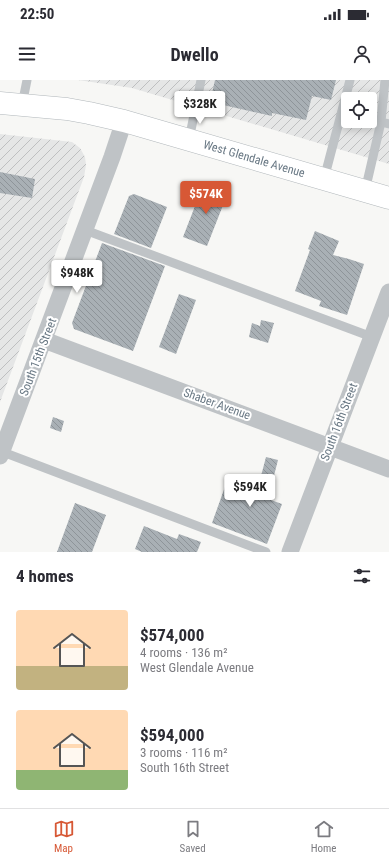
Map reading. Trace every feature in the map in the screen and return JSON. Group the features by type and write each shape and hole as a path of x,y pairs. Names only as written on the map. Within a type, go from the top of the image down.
{"main road":[{"name":"West Glendale Avenue","path":"0,103 67,109 124,121 389,198"}],"street":[{"name":"South 15th Street","path":"1,453 85,230 124,121"},
{"name":"South 16th Street","path":"290,552 389,294"},
{"name":"Shaber Avenue","path":"44,340 389,469"}],"lane":[{"path":"22,105 27,80"},
{"path":"189,140 201,80"},
{"path":"324,179 350,80"},
{"path":"365,190 385,123 385,80"},
{"path":"85,230 372,337"},
{"path":"1,453 266,552"}],"shaded area":[{"path":"78,80 389,80 389,164 132,88"},
{"path":"0,134 72,142 80,148 85,157 86,165 84,177 0,402"}],"building":[{"path":"215,80 336,80 331,100 312,96 306,120 272,113 272,116 210,102"},
{"path":"0,172 35,179 32,198 0,193"},
{"path":"210,183 229,190 207,246 183,237 197,201 202,203"},
{"path":"134,194 167,207 151,248 114,234 129,196"},
{"path":"315,231 339,241 333,255 364,264 347,315 319,306 321,301 295,291 310,250 308,249"},
{"path":"102,243 165,266 133,351 74,329 72,323"},
{"path":"179,294 196,300 176,354 159,347"},
{"path":"261,320 274,323 268,343 249,337 252,323 260,326"},
{"path":"53,417 64,421 61,432 50,428"},
{"path":"266,457 278,460 268,499 282,504 267,544 212,523 226,484 256,495"},
{"path":"75,503 106,515 92,552 57,552"},
{"path":"144,526 177,539 179,534 201,542 197,552 142,552 135,549"}]}
